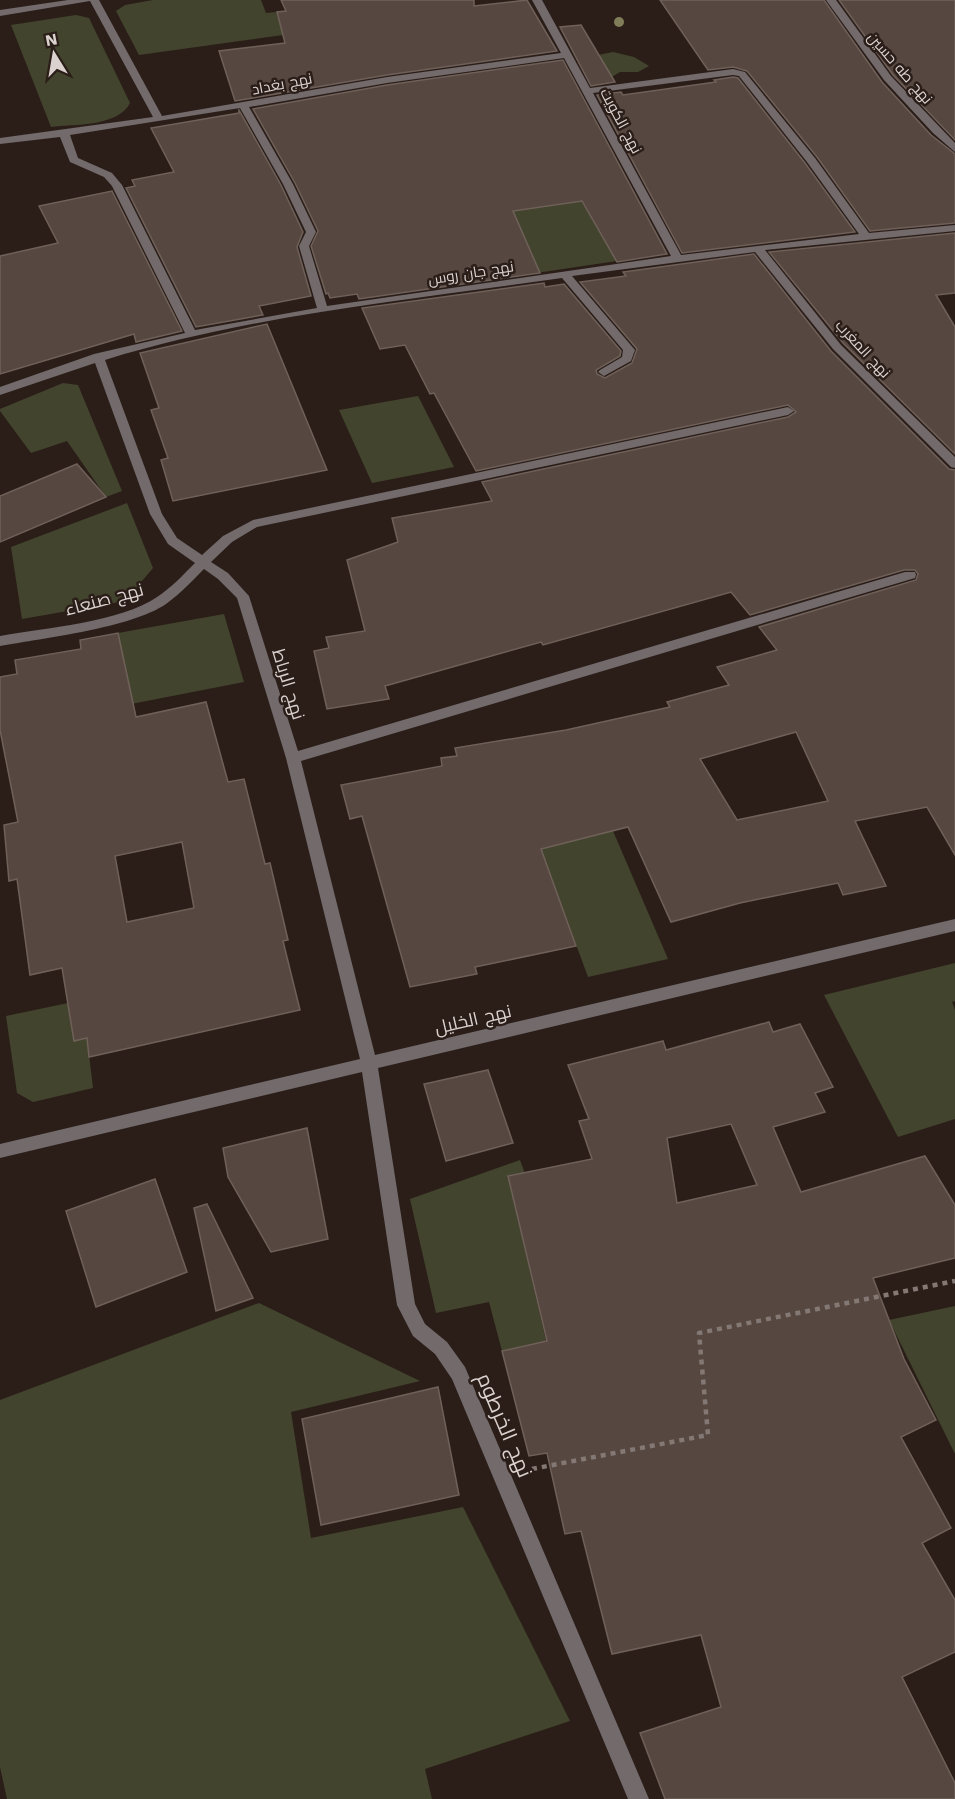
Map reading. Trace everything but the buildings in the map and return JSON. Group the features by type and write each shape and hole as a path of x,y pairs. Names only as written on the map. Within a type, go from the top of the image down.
{"street":[{"path":"0,14 86,0"},
{"path":"94,0 159,119"},
{"name":"نهج الكويت","path":"537,0 677,257"},
{"name":"نهج طه حسين","path":"831,0 866,54 903,98 955,149"},
{"name":"نهج بغداد","path":"0,141 64,134 244,106 362,84 569,55"},
{"path":"588,91 733,72 742,74 811,160 866,235"},
{"path":"244,106 288,184 311,232 304,246 323,310"},
{"path":"64,134 74,160 108,175 117,185 191,333"},
{"name":"نهج جان روس","path":"1,387 98,356 191,333 323,310 677,257 866,235 955,228"},
{"name":"نهج المغرب","path":"757,247 837,347 955,464"},
{"path":"564,274 629,350 627,359 604,372"},
{"name":"نهج الرباط","path":"98,356 156,514 172,541 223,576 243,596 293,758 369,1064"},
{"name":"نهج صنعاء","path":"0,641 134,613 160,602 236,532 253,524 788,411"},
{"path":"293,758 910,575"},
{"name":"نهج الخليل","path":"0,1150 955,925"},
{"name":"نهج الخرطوم","path":"369,1064 406,1305 419,1330 441,1348 459,1373 639,1799"}],"path":[{"path":"502,1475 708,1435 699,1333 955,1281"}],"green space":[{"path":"153,0 261,0 266,13 277,12 283,35 139,55 116,11 125,5"},
{"path":"76,15 89,18 130,103 124,111 106,120 51,127 11,25"},
{"path":"613,52 634,57 649,66 638,72 620,72 610,78 598,55"},
{"path":"582,201 617,261 536,273 513,211"},
{"path":"63,383 78,385 122,491 106,497 67,441 31,453 0,411 0,409"},
{"path":"418,396 454,467 372,483 339,410"},
{"path":"127,503 153,568 125,601 22,619 11,547"},
{"path":"224,614 244,682 126,705 127,676 118,633"},
{"path":"613,831 668,959 588,977 541,849"},
{"path":"955,963 955,1001 952,1002 955,1010 955,1119 898,1137 824,995"},
{"path":"68,1003 74,1041 87,1038 93,1088 33,1102 17,1093 6,1016"},
{"path":"520,1160 535,1201 515,1206 546,1341 502,1351 489,1302 436,1313 410,1199"},
{"path":"259,1303 420,1381 291,1412 311,1538 463,1507 570,1721 425,1769 432,1799 7,1799 0,1767 0,1400"},
{"path":"955,1306 955,1454 889,1320"}]}
